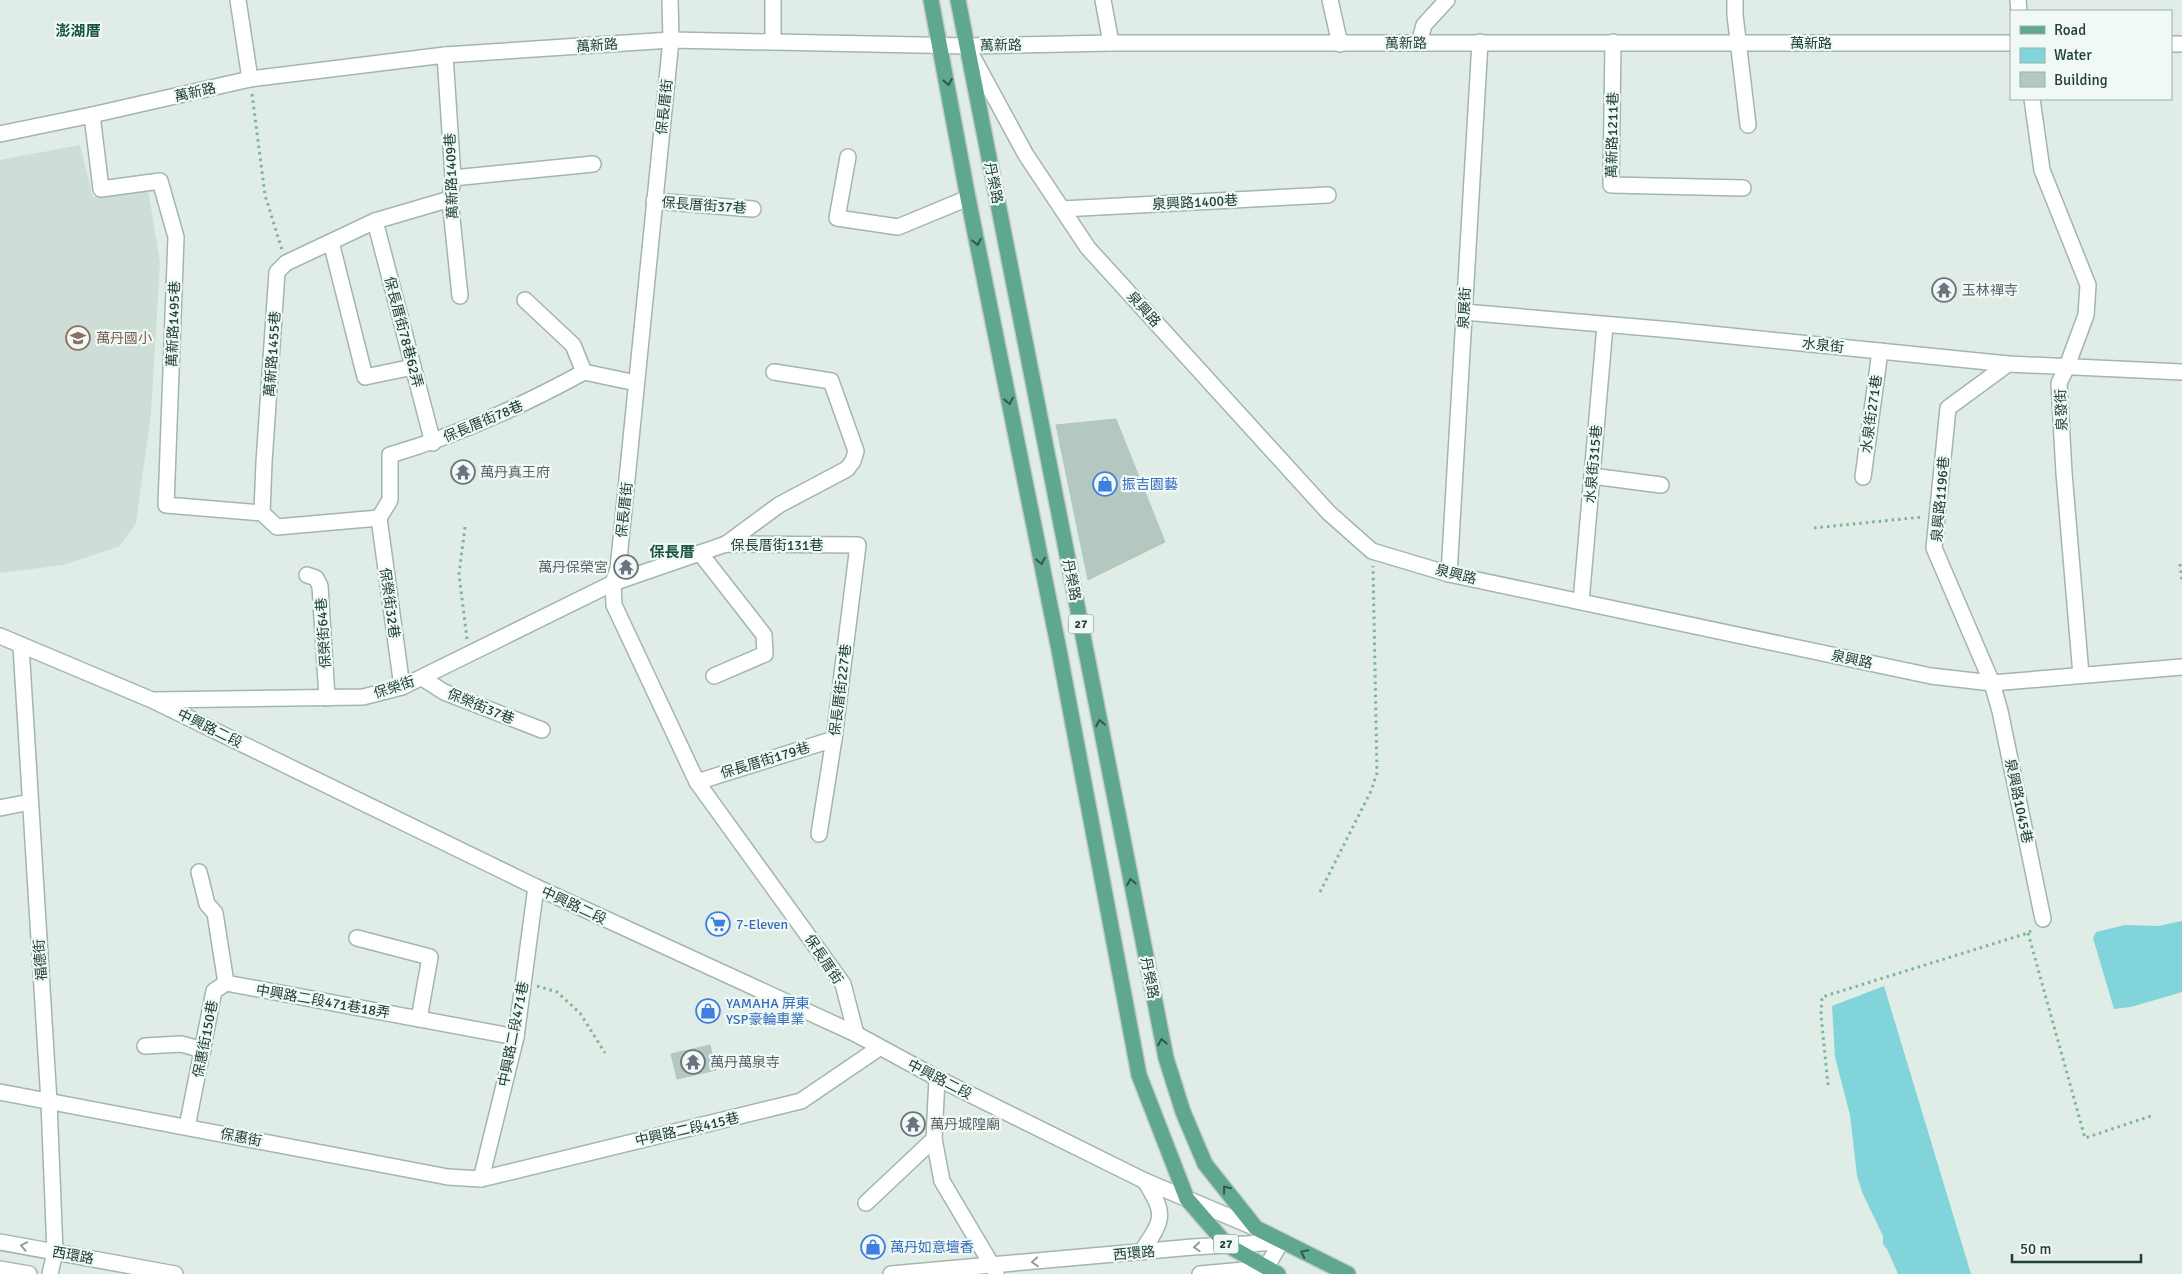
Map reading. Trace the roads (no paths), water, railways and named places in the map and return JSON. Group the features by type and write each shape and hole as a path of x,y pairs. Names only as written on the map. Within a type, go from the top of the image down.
{"main road":[{"name":"丹榮路","path":"932,0 968,198 1059,650 1139,1075 1187,1199"},
{"name":"丹榮路","path":"958,0 1166,1058 1183,1112 1205,1164 1256,1228"},
{"path":"1059,650 1084,644"},
{"name":"中興路二段","path":"1187,1199 1227,1245 1272,1271"},
{"name":"中興路二段","path":"1256,1228 1348,1274"}],"street":[{"path":"238,0 250,79"},
{"name":"保長厝街","path":"670,0 670,40 618,569 613,583 614,605 697,782 843,984 856,1034"},
{"path":"773,0 773,42"},
{"path":"1104,0 1111,43"},
{"path":"1330,0 1340,44"},
{"path":"1420,43 1424,25 1446,0"},
{"path":"1735,0 1735,15 1748,125"},
{"name":"萬新路","path":"0,134 92,116 250,79 446,55 670,40 941,46 1111,43 2010,43"},
{"name":"泉展街","path":"1449,574 1480,42"},
{"name":"萬新路1211巷","path":"1613,42 1611,185 1743,188"},
{"name":"泉興路","path":"967,46 1026,155 1088,248 1329,513 1372,550 1449,574 1932,676 1992,683 2182,667"},
{"name":"萬新路1409巷","path":"446,55 453,178 450,199 460,296"},
{"name":"泉發街","path":"2032,100 2042,170 2088,285 2086,315 2067,367 2059,383 2064,473 2081,675"},
{"name":"萬新路1495巷","path":"92,116 102,188 160,181 176,237 166,505 262,513"},
{"path":"848,157 838,218 898,227 968,198"},
{"path":"453,178 594,164"},
{"name":"泉興路1400巷","path":"1062,209 1328,195"},
{"path":"413,367 364,378 331,242 375,221 450,199"},
{"name":"保長厝街37巷","path":"654,201 754,209"},
{"name":"保長厝街78巷62弄","path":"375,221 433,442"},
{"name":"萬新路1455巷","path":"262,513 278,272 286,263 331,242"},
{"path":"525,300 573,345 584,372 636,382"},
{"name":"水泉街","path":"1464,312 1606,326 1672,330 2008,364 2182,372"},
{"name":"水泉街315巷","path":"1581,602 1606,326"},
{"name":"水泉街271巷","path":"1863,477 1880,351"},
{"name":"泉興路1196巷","path":"1992,683 1934,548 1948,408 2008,364"},
{"name":"保長厝街78巷","path":"379,518 390,500 390,455 433,442 538,398 584,372"},
{"path":"726,544 779,505 847,469 853,461 856,451 831,381 774,372"},
{"path":"1592,476 1661,485"},
{"path":"262,513 277,527 379,518"},
{"name":"保榮街32巷","path":"379,518 402,688"},
{"name":"保長厝街131巷","path":"613,583 726,544 858,545"},
{"name":"保長厝街227巷","path":"819,834 834,739 858,545"},
{"path":"700,553 764,635 765,654 714,676"},
{"name":"保榮街64巷","path":"307,575 316,578 320,586 327,698"},
{"name":"保榮街","path":"152,700 363,697 402,688 613,583"},
{"name":"中興路二段","path":"0,636 152,700 536,887 856,1034 937,1078 1145,1180 1256,1228"},
{"name":"福德街","path":"21,646 49,1102 54,1252 50,1274"},
{"name":"保榮街37巷","path":"422,678 444,692 542,730"},
{"name":"泉興路1045巷","path":"1992,683 2000,711 2043,919"},
{"name":"保長厝街179巷","path":"697,782 834,739"},
{"path":"0,808 30,802"},
{"name":"保惠街150巷","path":"187,1127 214,990 226,983 215,913 207,904 199,872"},
{"name":"中興路二段471巷","path":"481,1180 516,1037 536,887"},
{"path":"356,938 430,957 419,1019"},
{"name":"中興路二段471巷18弄","path":"226,983 516,1037"},
{"path":"145,1046 181,1044 203,1050"},
{"name":"中興路二段415巷","path":"481,1180 801,1101 879,1048"},
{"path":"937,1078 934,1139 942,1181 994,1270"},
{"name":"保惠街","path":"0,1092 448,1177 481,1180"},
{"path":"866,1202 934,1139"},
{"path":"1141,1252 1155,1232 1161,1212 1158,1201 1145,1180"},
{"name":"西環路","path":"0,1242 54,1252 121,1269 175,1274"},
{"path":"1200,1274 1272,1271 1281,1242"},
{"name":"西環路","path":"891,1274 994,1270 1141,1252 1281,1242"},
{"path":"0,1268 29,1274"}],"water":[{"path":"2182,921 2182,992 2131,1007 2114,1009 2093,938 2096,932 2125,925 2158,926"},
{"path":"1884,986 1971,1274 1898,1274 1883,1244 1883,1236 1862,1192 1857,1176 1850,1115 1835,1057 1832,1006"}],"place":[{"name":"玉林禪寺","path":"1944,290"},
{"name":"萬丹國小","path":"78,338"},
{"name":"萬丹真王府","path":"463,472"},
{"name":"振吉園藝","path":"1105,484"},
{"name":"萬丹保榮宮","path":"626,567"},
{"name":"7-Eleven","path":"718,924"},
{"name":"YAMAHA 屏東 YSP豪輪車業","path":"708,1011"},
{"name":"萬丹萬泉寺","path":"693,1062"},
{"name":"萬丹城隍廟","path":"913,1124"},
{"name":"萬丹如意壇香","path":"873,1247"}],"district":[{"name":"澎湖厝","path":"78,31"},
{"name":"保長厝","path":"672,552"}]}
